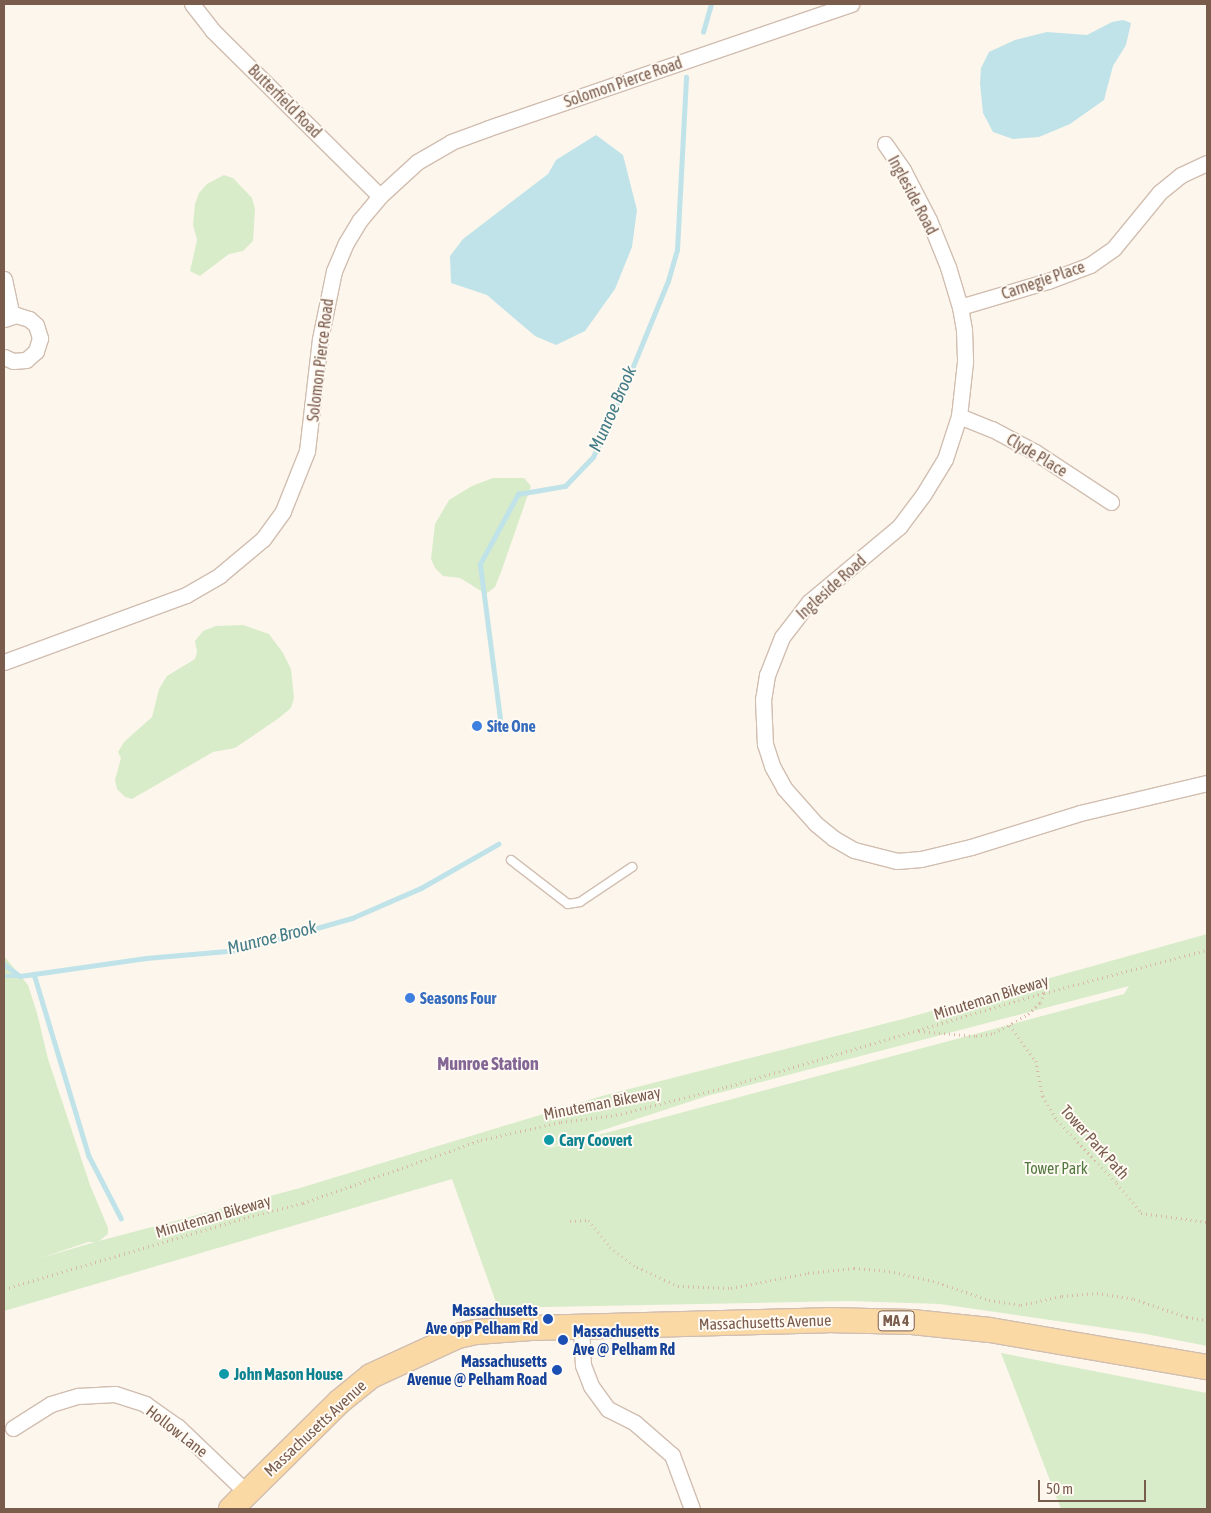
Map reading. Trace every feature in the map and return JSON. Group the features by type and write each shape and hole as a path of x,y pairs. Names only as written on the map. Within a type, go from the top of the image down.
{"main road":[{"name":"Massachusetts Avenue","path":"239,1501 339,1402 370,1376 458,1336 476,1332 581,1326 827,1320 912,1322 990,1330 1207,1367"}],"street":[{"name":"Butterfield Road","path":"192,4 212,30 380,196"},
{"name":"Solomon Pierce Road","path":"4,662 186,595 220,575 263,539 283,511 307,451 320,339 334,271 351,235 380,196 417,162 451,142 524,115 851,4"},
{"name":"Ingleside Road","path":"885,144 903,170 929,220 948,267 960,307 964,330 965,362 959,416 945,459 923,495 900,526 808,602 782,637 767,676 763,699 765,744 772,766 784,788 816,824 833,838 854,850 897,861 920,859 971,847 1088,811 1207,783"},
{"name":"Carnegie Place","path":"960,307 1048,281 1090,265 1114,248 1160,192 1181,175 1207,163"},
{"path":"4,279 8,318 25,317 33,322 39,334 36,351 26,360 13,361 4,357"},
{"name":"Clyde Place","path":"959,416 1035,452 1111,502"},
{"path":"581,1326 584,1365 592,1386 608,1409 635,1423 672,1455 692,1509"},
{"name":"Hollow Lane","path":"13,1428 51,1404 78,1396 115,1394 145,1404 177,1426 239,1501"}],"lane":[{"path":"512,860 568,904 580,902 632,867"}],"path":[{"name":"Minuteman Bikeway","path":"4,1288 248,1217 303,1203 481,1140 561,1122 616,1115 726,1087 1044,993 1207,950"},
{"path":"918,1031 976,1036 994,1033 1028,1014 1040,1003 1044,993"},
{"name":"Tower Park Path","path":"1010,1025 1036,1061 1043,1096 1057,1120 1117,1183 1141,1214 1207,1222"},
{"path":"570,1221 589,1220 610,1247 637,1268 678,1286 731,1288 854,1268 889,1272 933,1281 997,1302 1021,1305 1062,1296 1097,1293 1134,1299 1187,1317 1207,1320"}],"green space":[{"path":"224,175 233,178 252,198 255,209 253,241 243,251 229,254 200,276 190,271 197,240 193,225 195,204 199,193 207,184"},
{"path":"493,478 524,478 531,486 495,587 486,594 460,578 443,576 435,568 431,559 435,524 449,500 472,486"},
{"path":"243,625 269,634 283,653 291,669 294,698 291,708 235,748 213,752 132,799 125,797 117,789 115,780 121,758 118,752 124,742 152,717 159,689 167,676 195,659 197,652 195,641 203,631 216,626"},
{"name":"Tower Park","path":"1207,934 1207,1346 1146,1334 940,1304 849,1301 498,1308 452,1179 4,1311 4,956 28,985 48,1059 90,1185 108,1228 108,1234 99,1241 300,1188 602,1096 903,1019","holes":["1129,986 1124,994 542,1150 707,1096","88,1242 95,1242 41,1258"]},
{"path":"1001,1353 1207,1393 1207,1509 1061,1509"}],"water":[{"path":"1123,20 1131,23 1126,45 1113,66 1104,100 1070,124 1039,137 1013,139 993,132 983,113 980,83 981,68 989,52 1015,40 1047,32 1087,35 1112,22"},
{"path":"596,135 623,155 637,210 632,247 615,289 585,331 556,345 535,336 487,295 451,283 450,256 463,239 548,174 556,160"}],"waterway":[{"name":"Munroe Brook","path":"703,32 711,4"},
{"name":"Munroe Brook","path":"500,719 480,564 518,494 565,486 593,457 620,398 668,281 677,250 686,77"},
{"name":"Munroe Brook","path":"4,964 20,976 146,958 239,950 352,918 421,888 498,844"},
{"path":"34,974 89,1156 121,1218"},
{"path":"4,976 20,976"}],"place":[{"name":"Site One","path":"477,726"},
{"name":"Seasons Four","path":"410,998"},
{"name":"Cary Coovert","path":"549,1140"},
{"name":"Massachusetts Ave opp Pelham Rd","path":"548,1319"},
{"name":"Massachusetts Ave @ Pelham Rd","path":"563,1340"},
{"name":"Massachusetts Avenue @ Pelham Road","path":"557,1370"},
{"name":"John Mason House","path":"224,1374"}],"district":[{"name":"Munroe Station","path":"488,1064"}]}
